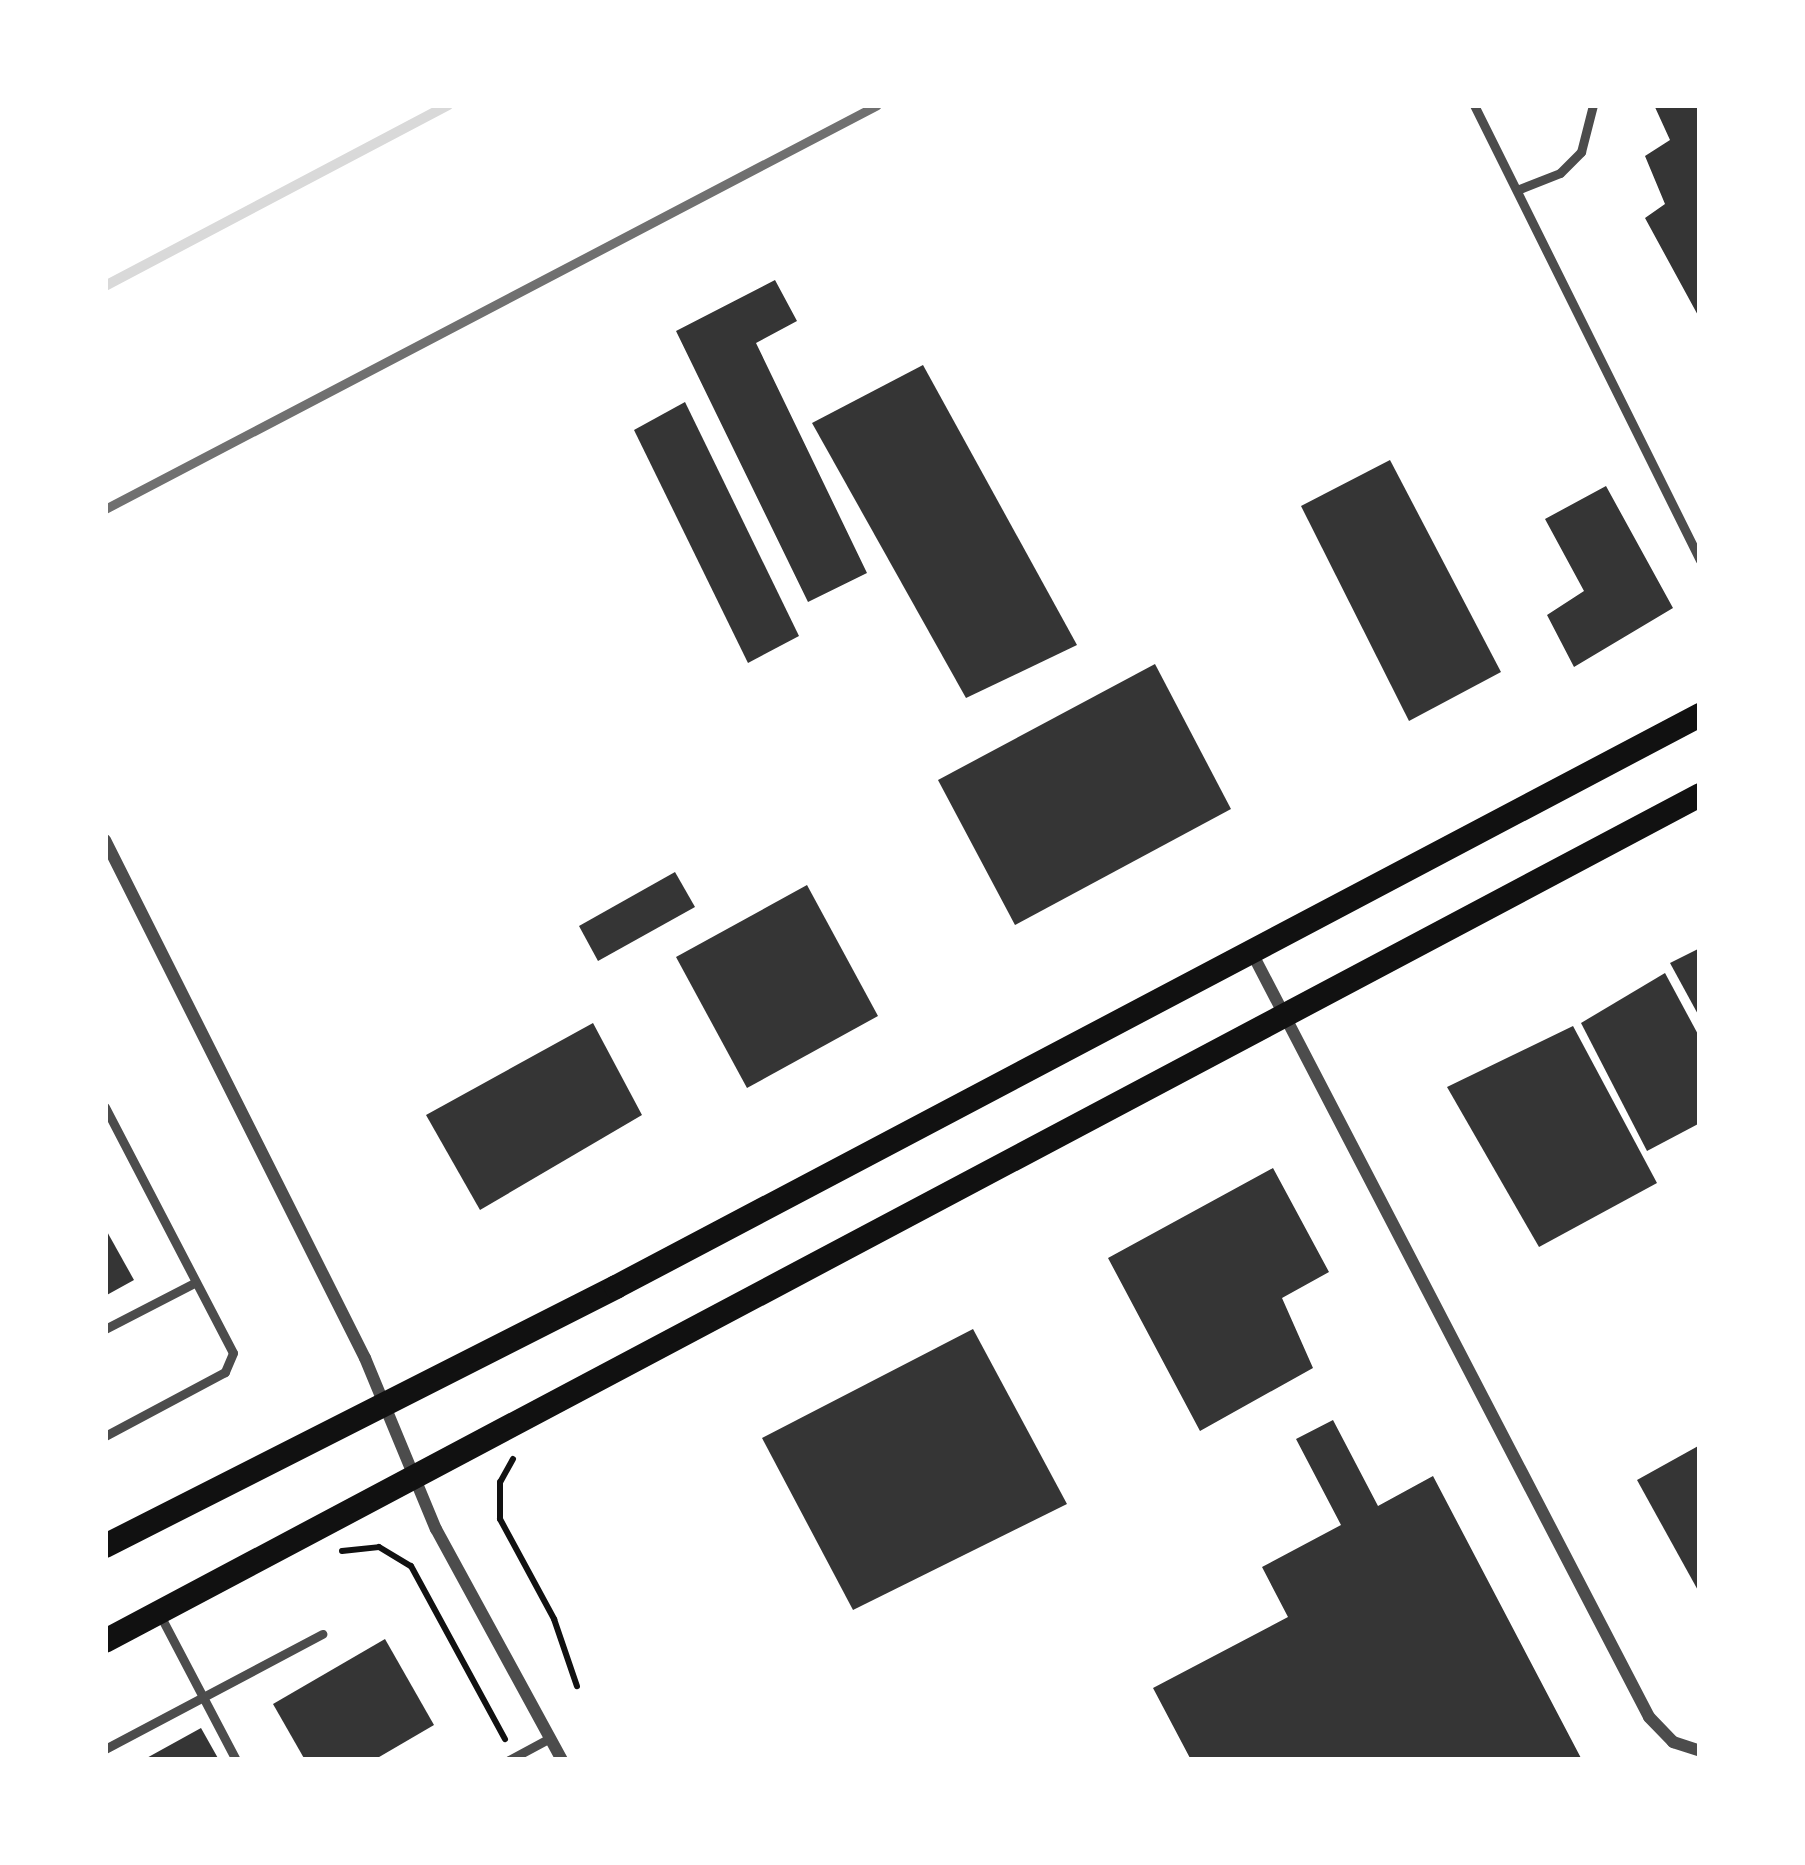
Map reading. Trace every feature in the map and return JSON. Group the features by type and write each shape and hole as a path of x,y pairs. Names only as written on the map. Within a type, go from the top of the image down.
{"main road":[{"path":"105,1546 1700,715"},
{"path":"105,1641 1700,795"}],"street":[{"path":"105,840 382,1403 413,1478 562,1760"},
{"path":"1251,951 1649,1717 1673,1742 1700,1751"}],"lane":[{"path":"1474,105 1700,558"},
{"path":"1517,190 1559,172 1581,152 1593,105"},
{"path":"105,1108 232,1353 225,1372 105,1436"},
{"path":"105,1329 196,1282"},
{"path":"159,1612 236,1760"},
{"path":"105,1749 322,1634"},
{"path":"508,1760 550,1738"}],"path":[{"path":"500,1483 500,1519 554,1619 578,1686"},
{"path":"380,1547 401,1557 505,1739"}],"building":[{"path":"1654,105 1700,105 1700,319 1645,218 1665,204 1645,156 1670,140"},
{"path":"775,280 797,321 756,343 867,573 808,602 676,331"},
{"path":"923,365 1077,645 966,698 812,423"},
{"path":"685,402 799,636 748,663 634,430"},
{"path":"1390,460 1501,672 1409,721 1301,506"},
{"path":"1606,486 1673,608 1574,667 1547,615 1584,591 1545,519"},
{"path":"1155,664 1231,809 1015,925 938,780"},
{"path":"675,872 695,907 598,961 579,926"},
{"path":"807,885 878,1016 747,1088 676,957"},
{"path":"1700,948 1700,1018 1670,963"},
{"path":"1665,973 1700,1038 1700,1123 1647,1151 1581,1023"},
{"path":"593,1023 642,1115 480,1210 426,1115"},
{"path":"1573,1026 1657,1183 1539,1247 1447,1087"},
{"path":"1273,1168 1329,1272 1282,1298 1313,1368 1200,1431 1108,1258"},
{"path":"105,1228 134,1280 105,1296"},
{"path":"973,1329 1067,1504 853,1610 762,1438"},
{"path":"1333,1420 1378,1506 1433,1476 1582,1760 1191,1760 1153,1688 1288,1617 1262,1567 1341,1525 1296,1439"},
{"path":"1700,1445 1700,1594 1637,1480"},
{"path":"385,1639 434,1725 374,1760 305,1760 273,1704"},
{"path":"201,1728 219,1760 143,1760"}],"waterway":[{"path":"105,286 448,105"}],"railway":[{"path":"105,509 877,105"}]}
